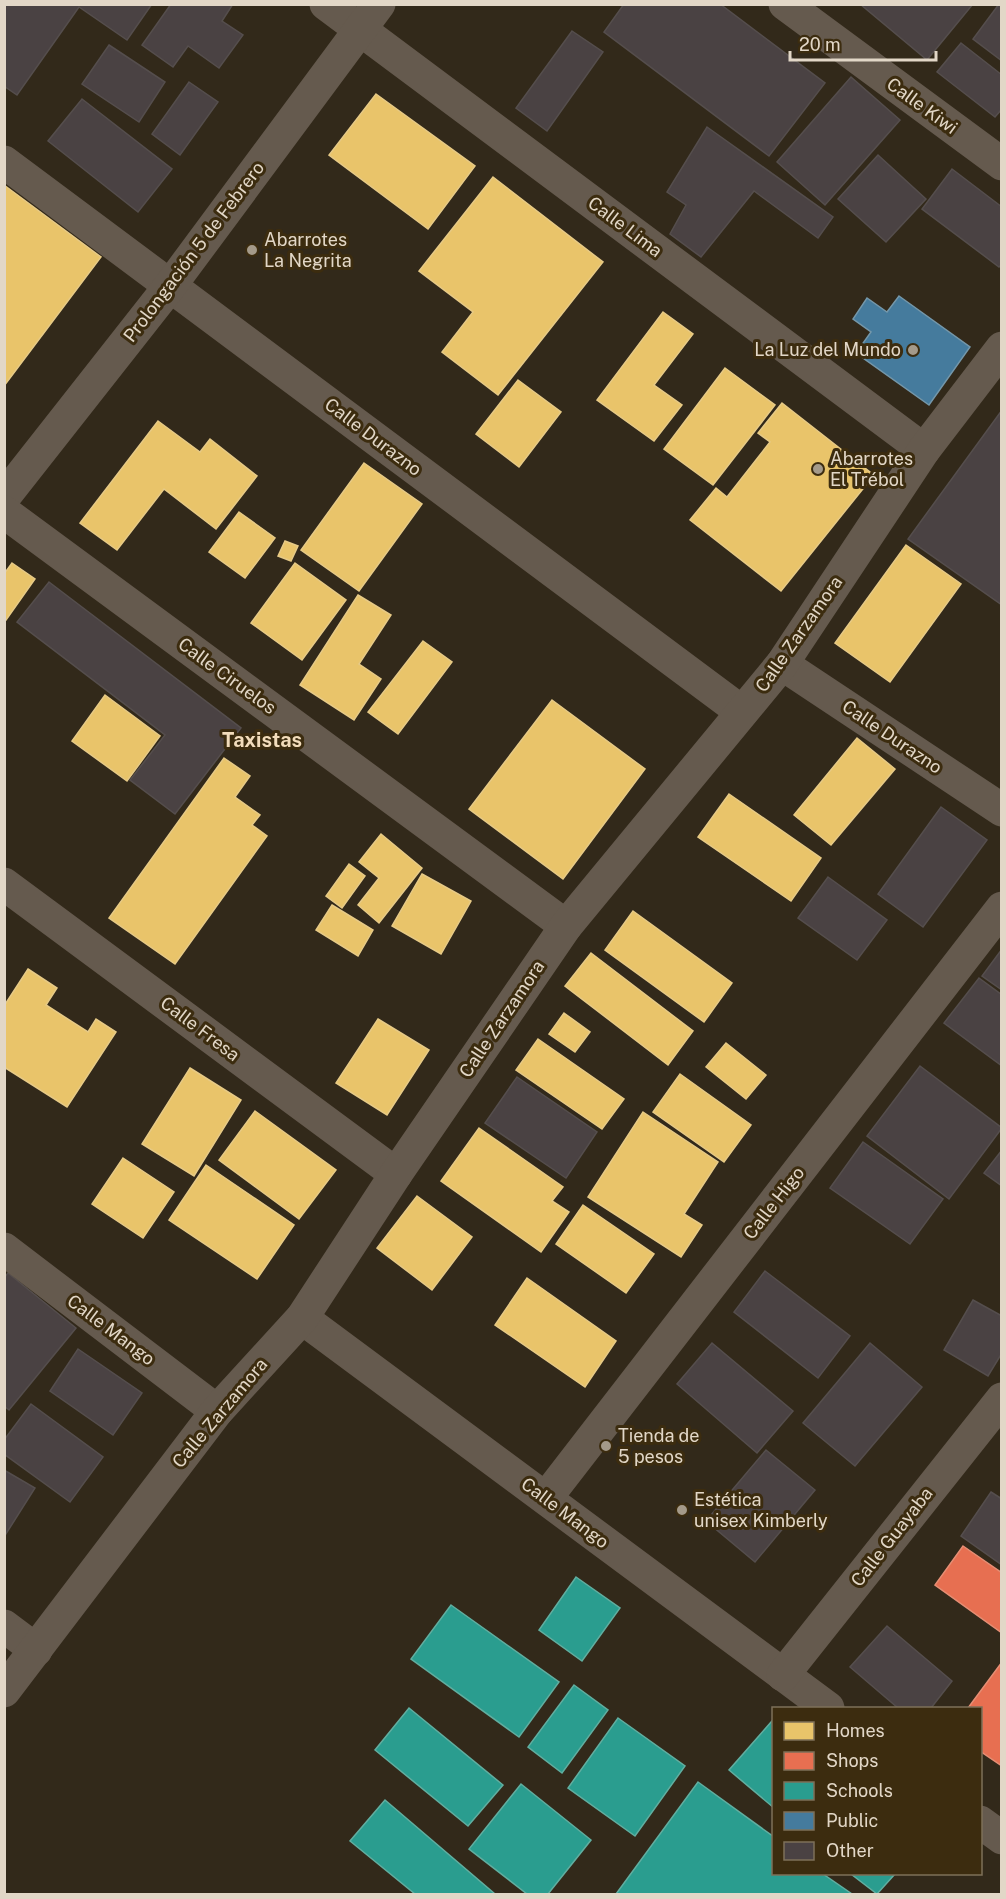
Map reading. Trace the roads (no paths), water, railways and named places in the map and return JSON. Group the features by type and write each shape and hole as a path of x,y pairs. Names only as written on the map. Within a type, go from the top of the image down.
{"street":[{"name":"Calle Lima","path":"326,4 369,17 924,450"},
{"name":"Calle Kiwi","path":"785,4 1002,164"},
{"name":"Prolongación 5 de Febrero","path":"4,497 170,286 369,17"},
{"name":"Calle Durazno","path":"4,162 742,712"},
{"name":"Calle Zarzamora","path":"4,1691 216,1411 302,1318 396,1174 566,926 782,664 924,450 1002,348"},
{"name":"Calle Ciruelos","path":"4,512 566,926"},
{"name":"Calle Durazno","path":"782,664 1002,810"},
{"name":"Calle Fresa","path":"4,884 396,1174"},
{"name":"Calle Higo","path":"546,1498 1002,908"},
{"name":"Calle Mango","path":"4,1249 216,1411"},
{"name":"Calle Mango","path":"302,1318 827,1707"},
{"name":"Calle Guayaba","path":"783,1675 1002,1399"},
{"path":"4,1626 36,1650"},
{"path":"982,1823 1002,1838"}],"place":[{"name":"Abarrotes La Negrita","path":"252,250"},
{"name":"La Luz del Mundo","path":"913,350"},
{"name":"Abarrotes El Trébol","path":"818,469"},
{"name":"Tienda de 5 pesos","path":"606,1446"},
{"name":"Estética unisex Kimberly","path":"682,1510"}],"district":[{"name":"Taxistas","path":"262,740"}]}
